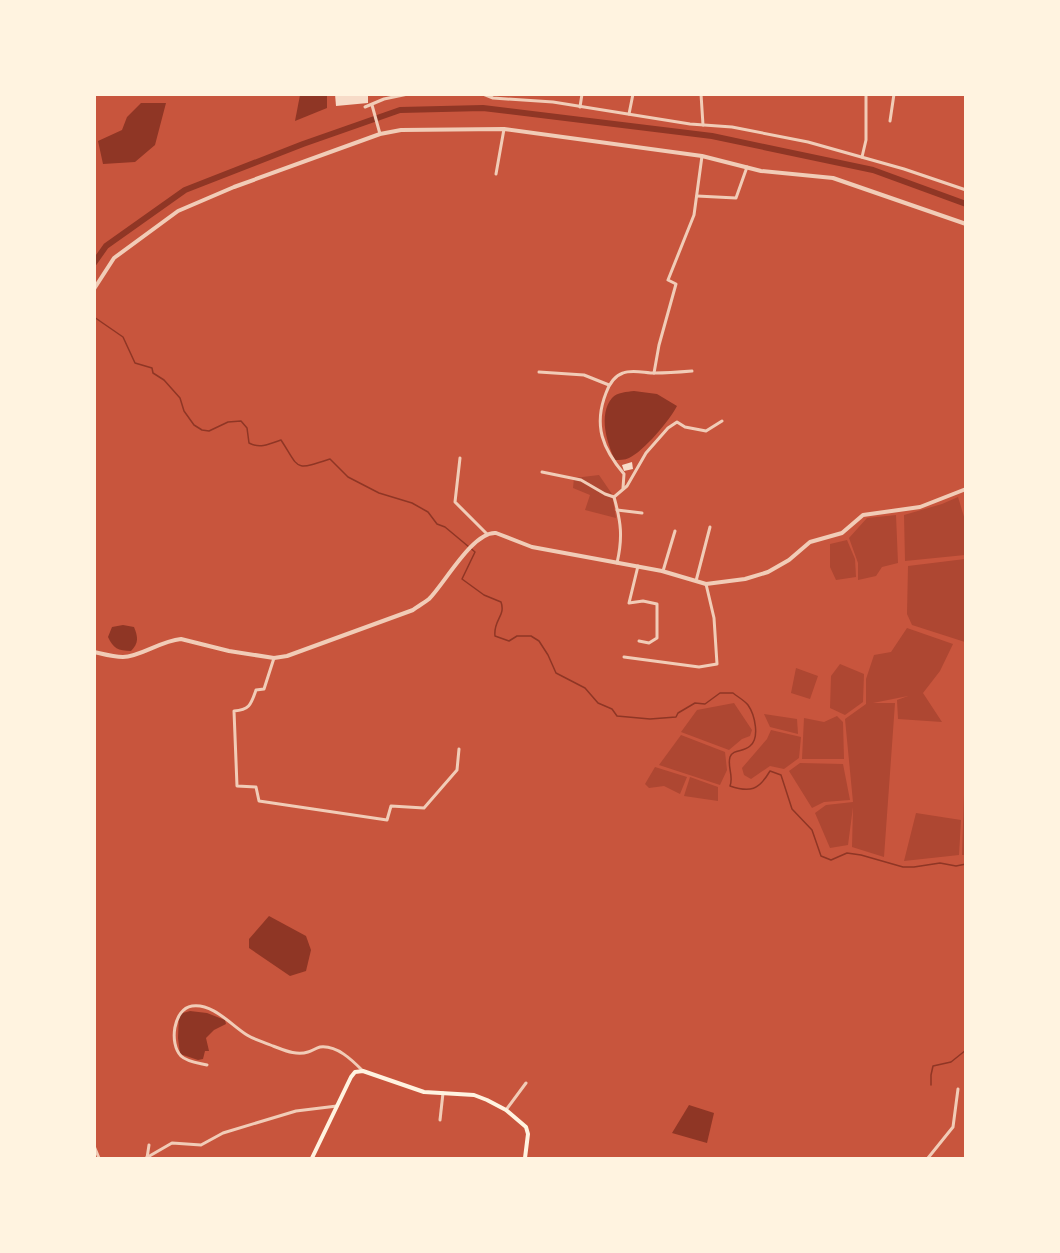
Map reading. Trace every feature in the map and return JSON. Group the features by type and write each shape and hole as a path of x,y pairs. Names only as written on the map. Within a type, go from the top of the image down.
{"main road":[{"path":"312,1158 355,1072 363,1071 424,1092 480,1097 506,1110 526,1127 528,1134 525,1158"}],"street":[{"path":"365,107 384,99 408,94"},
{"path":"483,94 493,99 513,96 703,125 732,127 808,142 966,190"},
{"path":"580,107 582,94"},
{"path":"629,114 633,94"},
{"path":"701,94 703,125"},
{"path":"862,158 866,140 866,94"},
{"path":"890,121 894,94"},
{"path":"372,105 380,134"},
{"path":"496,174 504,129"},
{"path":"94,289 114,258 178,211 234,187 380,134 401,130 504,129 702,156 761,171 833,178 966,224"},
{"path":"654,373 675,284 668,280 694,214 702,156"},
{"path":"697,195 736,198 747,167"},
{"path":"632,477 624,474 610,458 600,428 599,420 609,385 622,373 692,371"},
{"path":"539,372 584,375 609,385"},
{"path":"614,497 627,486 646,453 668,428 677,422 685,427 706,431 722,422"},
{"path":"460,458 455,502 487,534"},
{"path":"542,472 581,480 614,497"},
{"path":"623,488 624,474"},
{"path":"94,652 123,657 168,640 181,639 229,651 274,658 303,650 413,610 429,598 474,544 487,534 496,533 532,547 663,571 706,584 746,579 768,572 789,560 810,542 842,533 862,515 920,507 966,489"},
{"path":"614,497 622,542 618,563"},
{"path":"617,510 642,513"},
{"path":"696,582 710,526"},
{"path":"663,571 675,531"},
{"path":"638,566 629,603 642,601 657,604 657,638 649,642 639,641"},
{"path":"624,657 699,667 717,664 714,618 706,584"},
{"path":"274,658 264,689 256,690 250,707 234,711 237,786 256,787 259,801 387,820 391,806 424,808 457,770 459,749"},
{"path":"207,1065 184,1059 179,1055 175,1043 178,1015 191,1006 210,1010 249,1036 289,1052 307,1053 318,1047 334,1049 351,1059 363,1071"},
{"path":"506,1110 526,1083"},
{"path":"928,1158 953,1127 958,1089"},
{"path":"440,1120 443,1093"},
{"path":"146,1158 172,1143 201,1145 223,1133 296,1111 338,1106"},
{"path":"146,1158 149,1145"},
{"path":"94,1146 99,1158"}],"shaded area":[{"path":"300,95 327,95 327,108 295,121"},
{"path":"141,103 166,103 155,145 135,162 103,164 98,141 122,130 127,117"},
{"path":"634,391 657,394 677,406 662,427 635,455 627,459 615,460 605,429 605,412 614,396"},
{"path":"599,475 612,494 616,518 585,510 590,495 573,488 574,478"},
{"path":"958,497 965,520 965,555 905,561 904,515"},
{"path":"896,515 898,563 882,567 876,576 858,580 858,563 849,538 867,518"},
{"path":"847,540 855,559 856,577 836,580 830,567 830,544"},
{"path":"965,559 965,642 912,625 907,614 908,566"},
{"path":"123,625 134,627 137,643 131,651 116,648 108,637 112,627"},
{"path":"907,628 953,644 940,671 923,693 942,722 898,719 897,700 908,696 873,703 895,703 884,857 852,847 853,807 848,845 830,848 815,813 826,805 853,802 845,719 866,704 866,679 874,655 891,652"},
{"path":"840,664 864,674 863,702 845,715 830,708 831,676"},
{"path":"796,668 818,676 810,699 791,693"},
{"path":"734,703 752,730 750,736 742,739 729,750 681,732 697,710"},
{"path":"764,714 797,719 798,734 770,727"},
{"path":"837,716 843,722 844,759 802,759 804,718 824,722"},
{"path":"771,730 801,737 799,758 784,769 770,766 751,779 744,775 742,768 767,739"},
{"path":"681,735 725,752 727,770 720,785 659,765"},
{"path":"800,763 843,764 850,800 824,802 812,808 789,771"},
{"path":"965,765 966,855 962,855"},
{"path":"655,767 687,777 680,794 664,786 649,788 645,784"},
{"path":"690,777 718,787 718,801 684,796"},
{"path":"916,813 961,820 959,855 904,861"},
{"path":"269,916 306,936 311,950 306,971 290,976 249,948 249,939"},
{"path":"190,1011 207,1013 225,1020 226,1024 214,1030 206,1038 209,1051 205,1051 203,1059 198,1060 180,1054 179,1014"},
{"path":"689,1105 714,1113 707,1143 672,1133"}],"building":[{"path":"335,94 368,94 368,103 336,106"},
{"path":"632,462 633,469 624,471 622,465"}],"waterway":[{"path":"94,263 106,246 185,190 303,144 400,110 483,108 712,136 873,170 966,204"},
{"path":"94,317 123,337 135,363 152,368 153,373 164,380 180,398 184,411 194,425 202,430 209,431 228,422 241,421 247,428 249,443 253,445 261,446 281,440 291,457 299,465 309,465 330,459 348,477 379,493 412,503 428,512 437,524 445,527 475,552 462,579 484,595 501,602 502,611 495,636 509,641 517,636 531,636 539,641 556,673 585,688 598,703 612,709 617,716 650,719 676,717 678,713 695,703 705,704 720,693 733,693 751,709 756,732 750,746 731,754 730,786 749,789 758,786 770,771 781,775 792,809 812,830 821,856 831,860 847,853 903,867 940,863 956,866 966,864"},
{"path":"931,1085 933,1066 951,1062 966,1050"}]}
